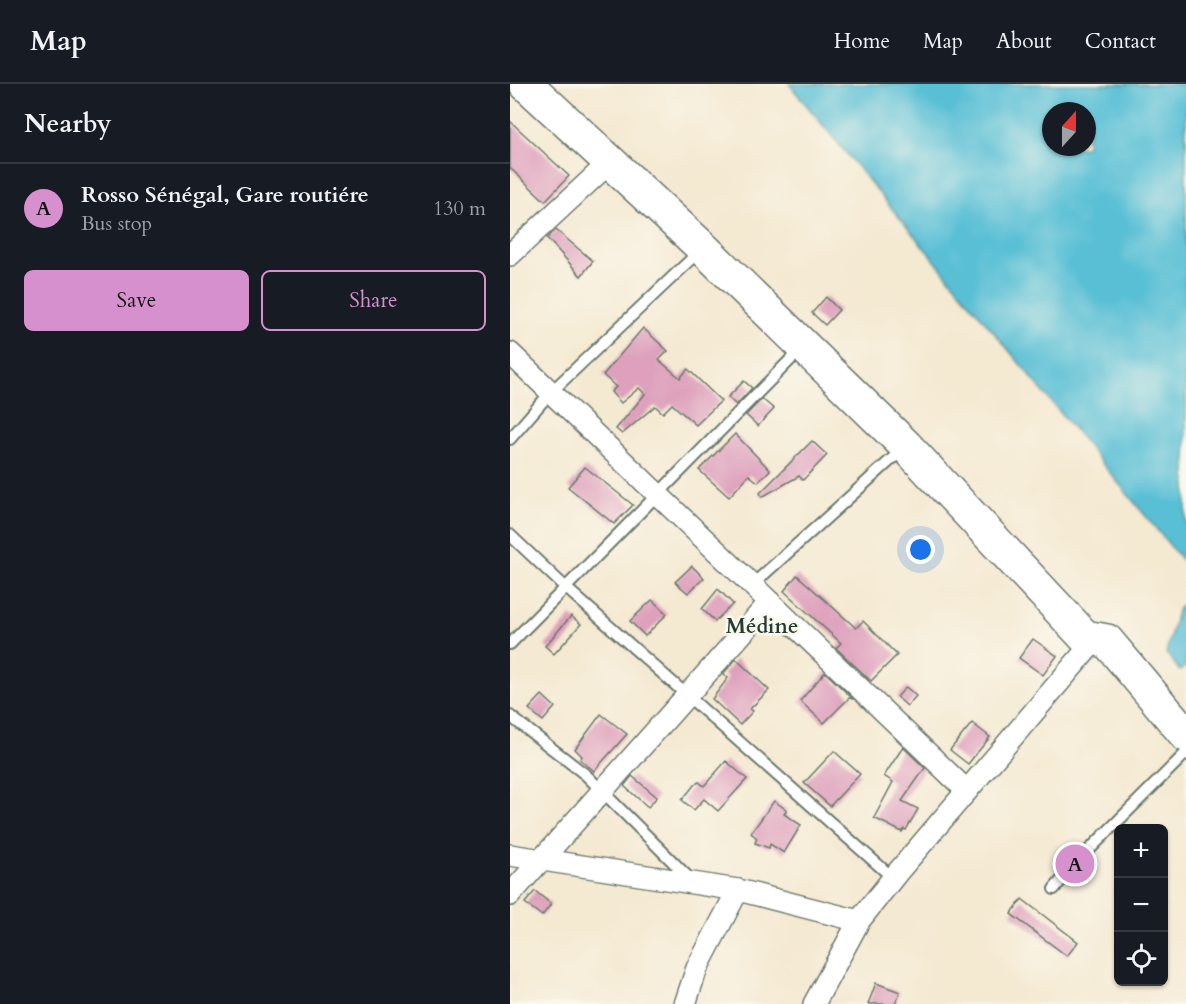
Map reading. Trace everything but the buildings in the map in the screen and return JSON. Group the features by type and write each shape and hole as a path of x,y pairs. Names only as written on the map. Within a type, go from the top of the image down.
{"highway":[{"path":"526,84 703,248 906,446 1085,637 1107,641 1186,735"}],"street":[{"path":"510,255 610,162"},
{"path":"510,354 967,791"},
{"path":"510,895 770,602"},
{"path":"814,1004 859,921 1096,639"},
{"path":"510,855 738,890 859,921"},
{"path":"685,1004 697,968 738,890"}],"lane":[{"path":"510,439 550,393 703,248"},
{"path":"510,644 804,346"},
{"path":"752,585 906,446"},
{"path":"510,535 565,587 893,878"},
{"path":"510,717 586,775 693,882"},
{"path":"1054,889 1075,864 1186,753"}],"water":[{"path":"789,84 1186,84 1186,565"},
{"path":"1186,600 1186,666 1180,671 1166,653 1177,611"}],"place":[{"name":"Rosso Sénégal, Gare routiére","path":"1075,864"}],"district":[{"name":"Médine","path":"762,626"}]}
